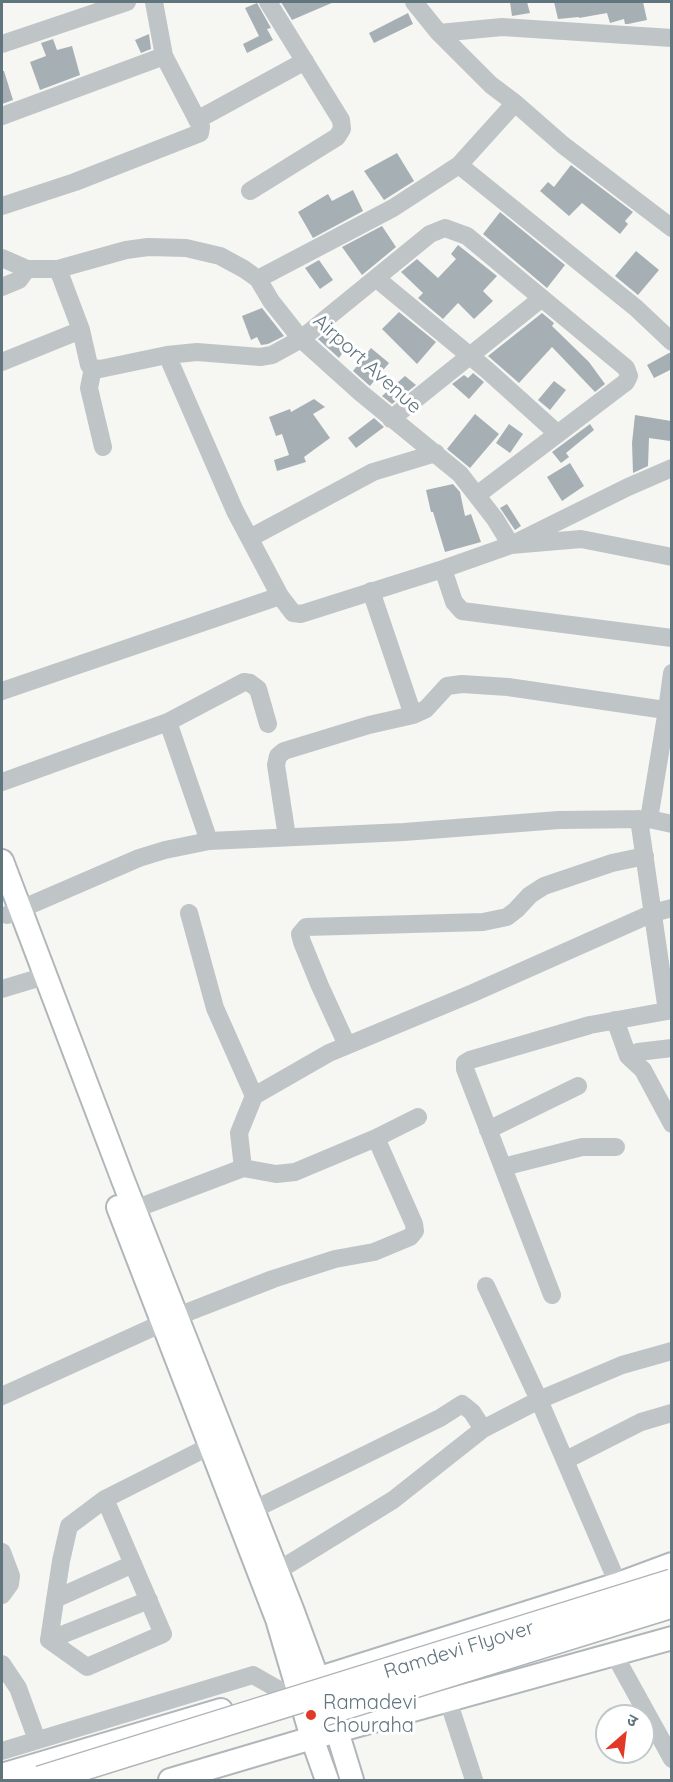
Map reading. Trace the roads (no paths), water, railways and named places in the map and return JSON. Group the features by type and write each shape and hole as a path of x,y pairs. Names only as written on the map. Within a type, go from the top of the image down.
{"highway":[{"name":"Ramdevi Flyover","path":"43,1771 672,1584"},
{"name":"Ramdevi Flyover","path":"101,1780 672,1604"}],"main road":[{"path":"2,861 9,910 135,1209 210,1446 277,1619 312,1738 327,1780"},
{"path":"38,978 170,1319 253,1510 276,1572 298,1685 337,1731 352,1780"},
{"path":"2,1775 43,1771 298,1685 618,1584 672,1564"},
{"path":"170,1780 672,1638"}],"street":[{"path":"2,44 128,2"},
{"path":"2,206 75,182 200,134 201,127 164,56 153,2"},
{"path":"250,191 338,137 342,129 341,120 268,2"},
{"path":"414,2 439,33 490,85 515,103 563,145 672,228"},
{"path":"439,33 502,27 672,38"},
{"path":"2,116 164,56"},
{"path":"197,120 304,61"},
{"path":"258,279 393,208 459,165 515,103"},
{"path":"459,165 636,308 672,342"},
{"path":"58,269 81,330 89,365 93,368 100,369 167,355 197,352 260,357 272,355 301,339 377,279 429,234 445,228 467,236 626,368 629,376 626,382 477,495"},
{"name":"Airport Avenue","path":"2,258 27,269 58,269 126,250 148,247 186,248 220,256 244,269 258,279 301,339 391,419 460,474 495,519 511,545"},
{"path":"2,287 19,280 27,269"},
{"path":"377,279 470,356 558,434"},
{"path":"391,419 542,298"},
{"path":"2,362 81,330"},
{"path":"167,355 235,511 280,596 293,613 301,614 511,545 628,487 672,468"},
{"path":"93,368 89,388 103,447"},
{"path":"250,538 373,472 436,453"},
{"path":"511,545 581,539 672,557"},
{"path":"443,569 454,602 462,611 672,638"},
{"path":"371,591 413,715"},
{"path":"2,691 280,596"},
{"path":"552,1295 465,1064 470,1060 590,1025 669,1011 645,856 644,819 669,711 672,673"},
{"path":"2,782 168,722 244,682 258,689 268,724"},
{"path":"287,837 276,765 278,756 284,751 369,725 413,715 426,709 447,686 462,684 508,687 669,711"},
{"path":"168,722 209,841"},
{"path":"9,910 139,858 209,841 404,832 559,820 644,819 672,824"},
{"path":"347,1045 302,942 300,934 306,927 491,920 507,917 530,895 544,886 612,863 645,856"},
{"path":"243,1168 239,1133 254,1096 329,1053 473,993 653,913 672,908"},
{"path":"189,913 215,1008 254,1096"},
{"path":"2,989 38,978"},
{"path":"615,1020 628,1056 643,1070 672,1124"},
{"path":"628,1056 638,1052 672,1048"},
{"path":"488,1130 578,1086"},
{"path":"135,1209 243,1168 276,1174 295,1172 376,1138 418,1117"},
{"path":"2,1396 170,1319 273,1279 335,1259 374,1251 410,1237 415,1231 414,1224 376,1138"},
{"path":"503,1167 582,1147 616,1147"},
{"path":"486,1286 566,1460 618,1584"},
{"path":"276,1572 393,1500 483,1429 539,1400 622,1365 672,1351"},
{"path":"253,1510 440,1418 462,1404 472,1412 483,1429"},
{"path":"566,1460 641,1422 672,1413"},
{"path":"50,1640 61,1561 69,1526 105,1499 210,1446"},
{"path":"50,1640 87,1667 163,1634 105,1499"},
{"path":"2,1595 10,1584 11,1576 3,1559"},
{"path":"55,1599 133,1564"},
{"path":"50,1640 149,1600"},
{"path":"614,1654 672,1759"},
{"path":"2,1664 18,1689 37,1740"},
{"path":"2,1750 253,1675 298,1685"},
{"path":"448,1701 474,1780"}],"place":[{"name":"Ramadevi Chouraha","path":"311,1715"}]}
